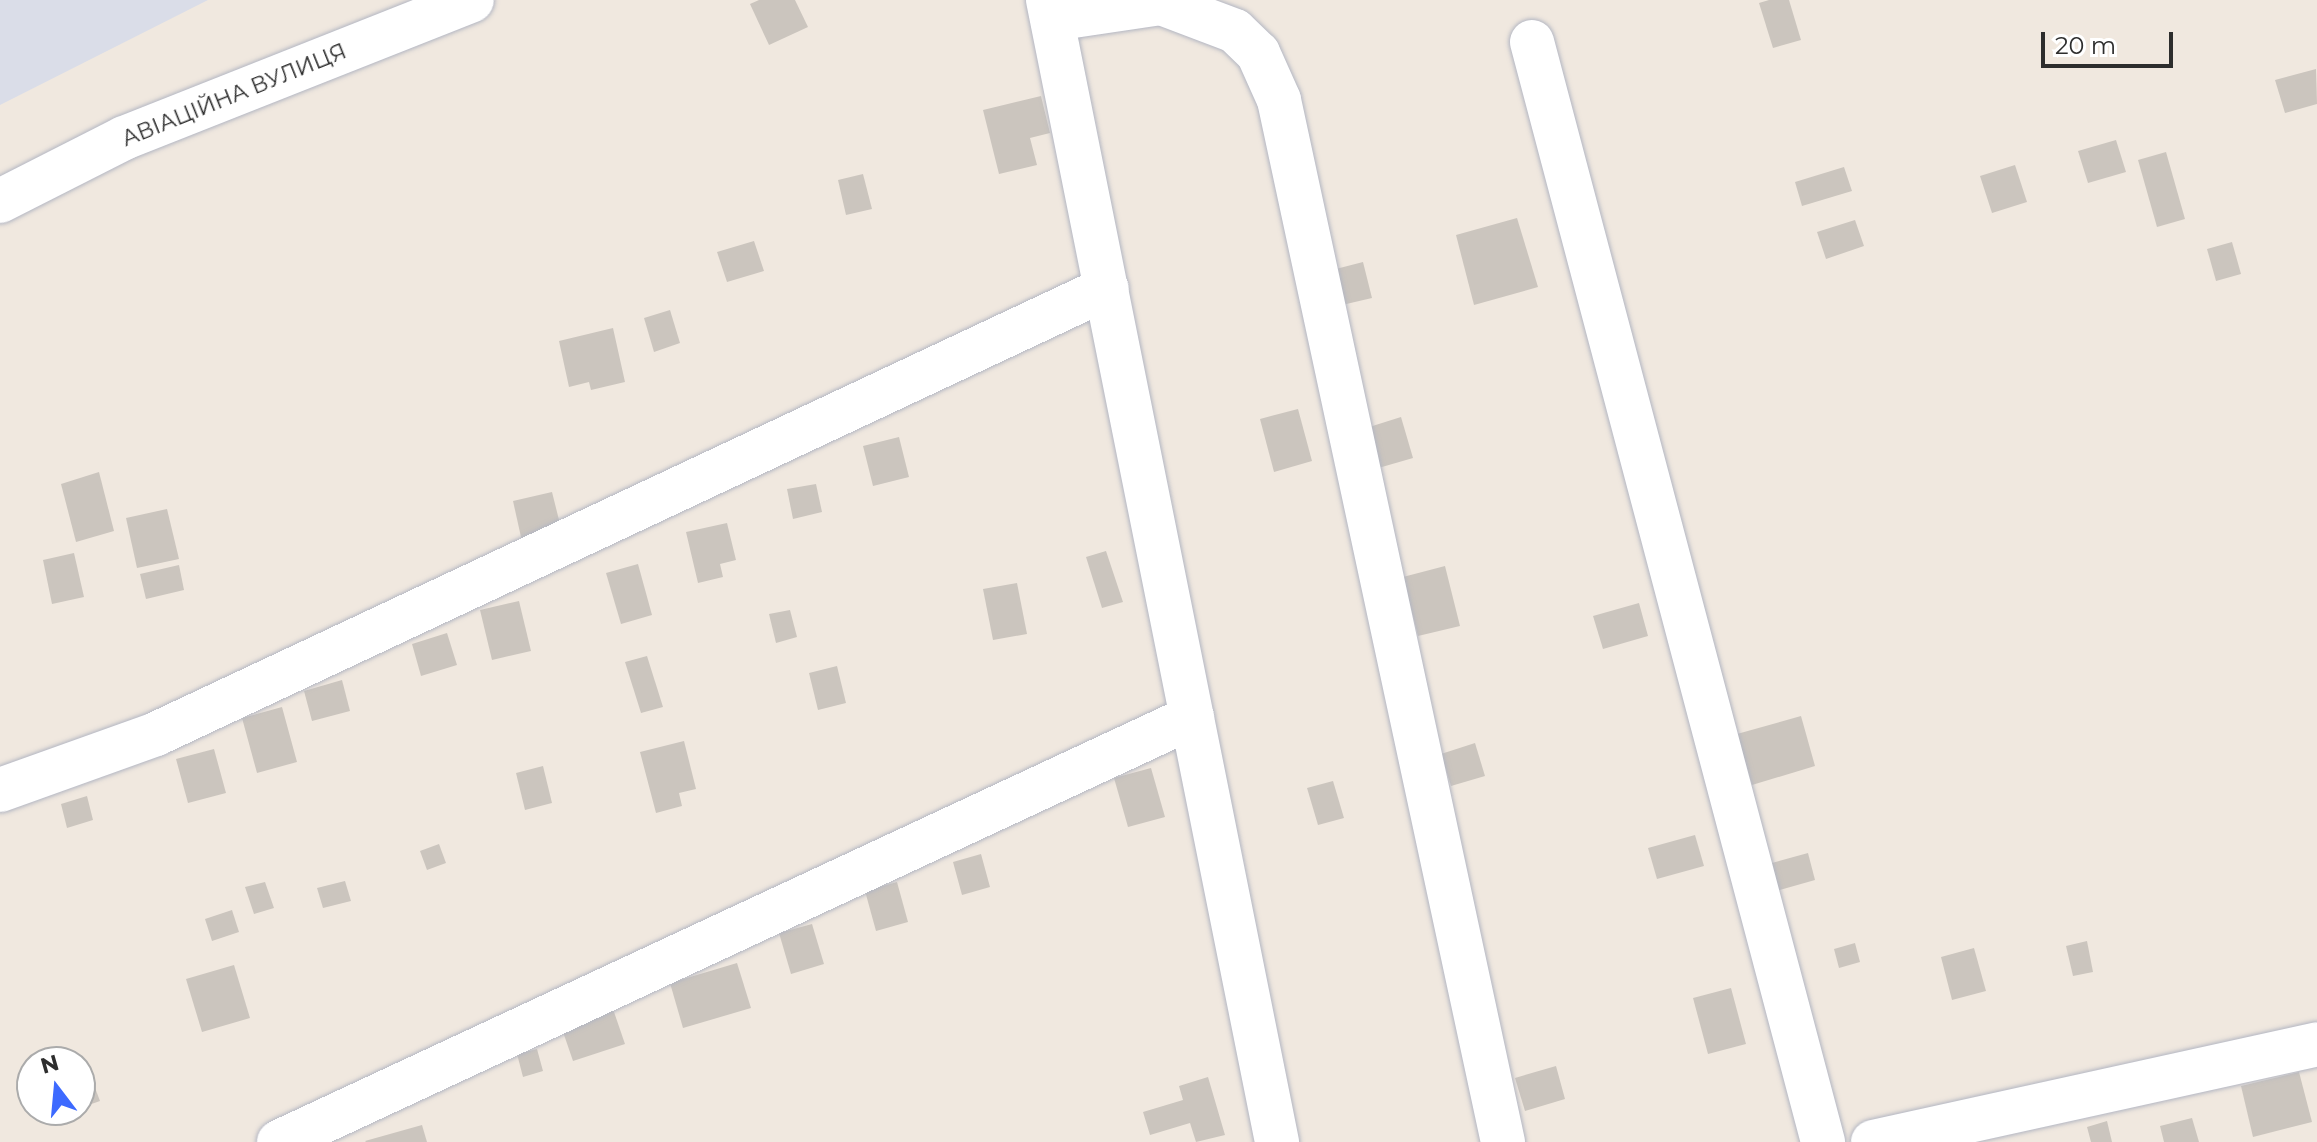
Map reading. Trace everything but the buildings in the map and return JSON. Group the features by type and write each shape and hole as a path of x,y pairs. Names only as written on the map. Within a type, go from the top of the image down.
{"street":[{"name":"АВІАЦІЙНА ВУЛИЦЯ","path":"0,201 124,138 472,0"},
{"path":"1277,1142 1050,10 1161,3 1235,31 1258,53 1279,100 1503,1142"},
{"path":"1532,42 1823,1142"},
{"path":"0,790 156,734 1107,288"},
{"path":"279,1142 1192,717"},
{"path":"1873,1142 2317,1044"}],"shaded area":[{"path":"0,0 208,0 0,105"}]}
